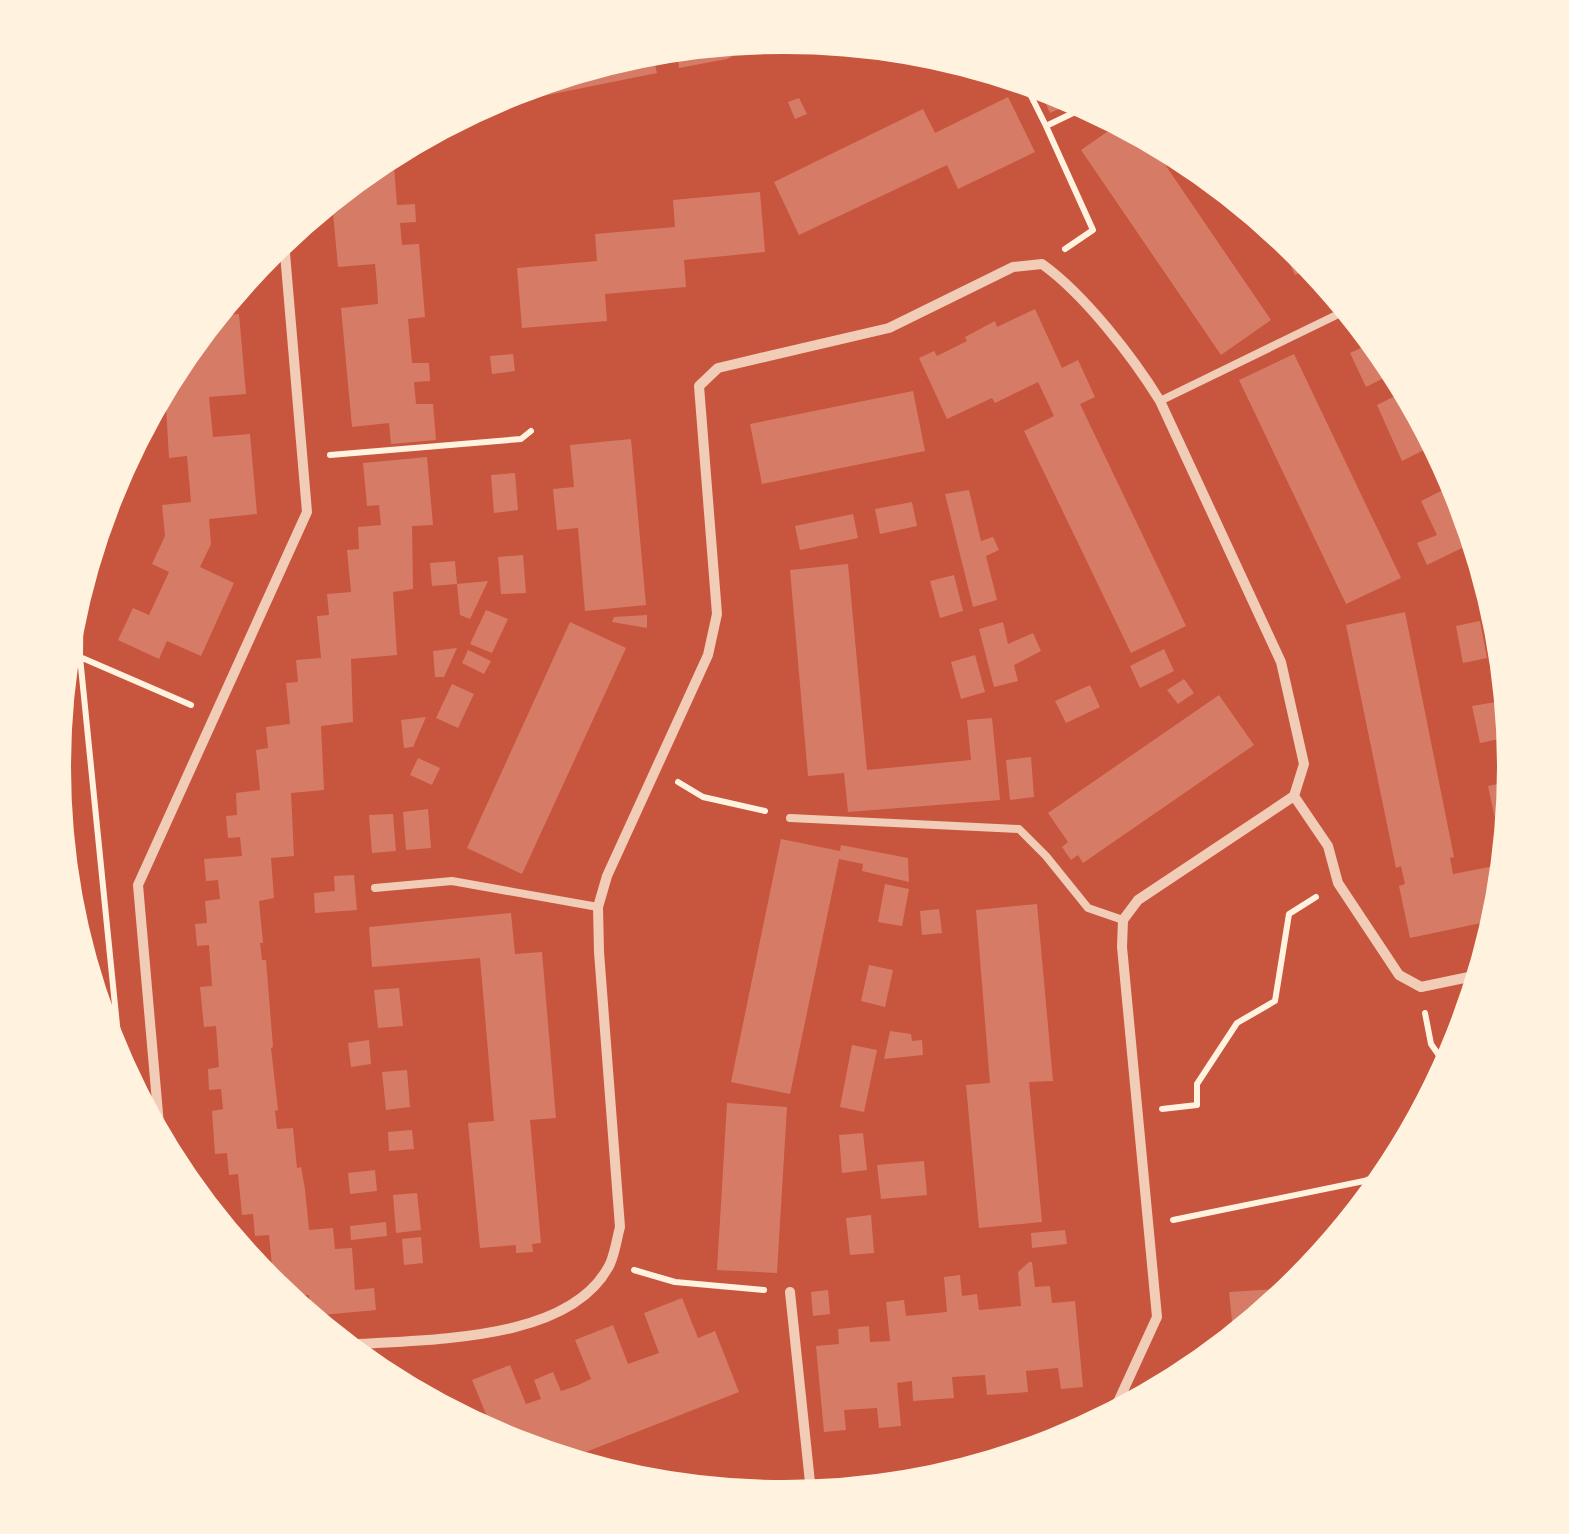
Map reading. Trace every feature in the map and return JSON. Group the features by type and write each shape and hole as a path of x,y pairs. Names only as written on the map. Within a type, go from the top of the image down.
{"street":[{"path":"159,1123 138,885 308,512 285,250"},
{"path":"354,1344 501,1332 555,1315 587,1294 610,1264 620,1226 598,907 607,876 708,656 717,614 700,386 718,368 889,328 1014,267 1042,264 1061,278 1142,372 1160,401 1281,662 1304,764 1294,796 1138,900 1124,920 1122,946 1157,1317 1117,1405"},
{"path":"1294,796 1328,846 1338,883 1399,975 1421,987 1472,976"},
{"path":"790,1292 810,1485"}],"lane":[{"path":"1160,401 1341,313"},
{"path":"790,818 1019,830 1088,908 1124,920"},
{"path":"375,888 452,882 598,907"}],"path":[{"path":"1028,90 1093,230 1042,264"},
{"path":"1046,126 1078,111"},
{"path":"304,458 521,439 531,432"},
{"path":"80,623 80,657 119,1040"},
{"path":"74,657 215,715"},
{"path":"656,768 703,797 790,818"},
{"path":"1136,1112 1197,1105 1196,1084 1237,1024 1275,1001 1289,914 1338,883"},
{"path":"1421,987 1431,1044 1441,1059"},
{"path":"1147,1225 1376,1177"},
{"path":"610,1264 675,1282 790,1292"}],"building":[{"path":"749,49 727,59 679,68 678,56"},
{"path":"654,60 657,73 523,100 598,72"},
{"path":"1042,95 1067,105 1050,113"},
{"path":"1008,97 1035,152 958,189 947,165 799,235 774,182 923,109 935,133"},
{"path":"799,98 807,114 795,119 788,102"},
{"path":"1113,128 1172,162 1166,166 1271,320 1221,355 1081,150"},
{"path":"406,156 394,167 397,205 415,204 416,222 400,223 402,245 419,244 425,317 408,319 412,363 429,363 430,381 414,382 416,404 433,404 436,440 391,444 389,423 352,427 341,308 378,304 377,285 375,264 338,267 332,207"},
{"path":"760,192 765,252 684,260 686,287 605,294 607,321 522,328 517,268 597,261 595,234 675,227 673,200"},
{"path":"1282,248 1305,271 1295,275"},
{"path":"1035,309 1062,368 1078,360 1095,397 1080,404 1186,626 1131,653 1024,431 1054,416 1038,382 995,403 992,398 947,419 919,358 934,351 937,356 995,321 997,327"},
{"path":"239,314 246,394 209,397 213,437 250,434 257,514 209,519 211,544 200,567 234,583 201,656 167,641 159,659 118,640 133,608 149,615 169,572 152,564 165,536 162,505 191,502 187,456 169,458 166,400 226,315"},
{"path":"1367,345 1388,376 1366,387 1350,353"},
{"path":"513,354 515,371 492,374 490,356"},
{"path":"1294,354 1401,578 1346,604 1239,380"},
{"path":"913,391 925,451 762,484 750,424"},
{"path":"1397,395 1424,450 1402,461 1377,405"},
{"path":"631,439 646,605 585,611 578,528 557,530 553,489 574,487 570,445"},
{"path":"427,457 433,525 412,526 413,589 393,592 397,655 351,659 353,722 321,726 324,790 291,793 294,856 271,858 274,898 259,901 277,1129 293,1128 309,1230 333,1228 335,1249 352,1248 355,1290 374,1288 376,1310 319,1315 310,1308 309,1295 297,1296 286,1285 285,1275 273,1272 269,1235 255,1236 253,1214 242,1215 238,1174 229,1175 227,1153 215,1154 212,1111 223,1109 221,1089 209,1090 208,1069 219,1067 216,1026 204,1027 200,987 212,986 209,945 197,946 195,924 207,923 205,901 220,899 218,880 206,881 204,859 242,856 240,837 228,838 226,816 237,815 236,793 260,790 256,750 268,748 266,727 290,724 286,683 298,682 296,660 321,658 317,616 329,615 327,594 351,592 347,550 359,549 358,527 381,525 379,505 367,506 363,463"},
{"path":"515,473 518,510 494,513 491,475"},
{"path":"969,490 981,541 993,537 999,550 986,556 997,600 973,607 945,494"},
{"path":"1443,490 1459,524 1464,547 1427,565 1417,543 1437,535 1421,501"},
{"path":"912,502 917,526 880,534 875,509"},
{"path":"853,514 858,538 800,550 795,526"},
{"path":"523,555 526,593 501,594 498,557"},
{"path":"455,561 457,584 432,586 430,563"},
{"path":"848,564 867,770 971,760 967,720 992,718 1000,800 848,812 844,773 808,776 790,570"},
{"path":"954,575 963,611 940,618 930,581"},
{"path":"488,581 470,619 460,615 457,584"},
{"path":"486,610 508,619 492,653 470,644"},
{"path":"1405,612 1454,857 1450,858 1453,874 1497,865 1486,922 1410,938 1399,886 1405,884 1401,866 1396,868 1346,625"},
{"path":"647,615 647,628 612,622 614,617"},
{"path":"1480,621 1487,658 1463,663 1456,626"},
{"path":"570,622 626,648 522,874 467,848"},
{"path":"1003,622 1008,644 1033,633 1041,651 1014,665 1018,681 994,687 979,629"},
{"path":"457,648 444,677 435,677 433,651"},
{"path":"1164,649 1174,671 1140,688 1130,666"},
{"path":"468,650 491,661 484,674 462,663"},
{"path":"975,655 985,692 961,699 951,662"},
{"path":"1184,679 1194,693 1178,704 1167,690"},
{"path":"452,684 474,694 458,728 436,718"},
{"path":"1090,685 1100,707 1066,723 1055,701"},
{"path":"1219,695 1254,745 1083,863 1078,855 1071,860 1062,847 1068,842 1048,813"},
{"path":"1496,702 1503,738 1480,743 1472,706"},
{"path":"426,717 413,747 404,748 401,720"},
{"path":"1031,757 1034,797 1010,800 1006,760"},
{"path":"418,758 440,768 432,785 410,775"},
{"path":"1503,783 1501,822 1496,823 1488,786"},
{"path":"428,809 431,848 406,850 403,812"},
{"path":"393,814 396,851 372,853 369,815"},
{"path":"781,839 840,851 841,845 908,858 909,882 862,871 863,864 839,859 790,1094 731,1082"},
{"path":"354,875 357,910 315,913 314,893 335,891 334,876"},
{"path":"885,884 909,889 902,926 878,922"},
{"path":"1037,904 1053,1081 1029,1082 1042,1222 979,1228 966,1085 990,1083 976,910"},
{"path":"939,909 942,933 922,935 920,911"},
{"path":"511,913 515,954 542,952 556,1118 530,1120 541,1243 532,1244 533,1252 516,1253 516,1245 480,1248 468,1123 494,1121 480,958 372,967 369,927"},
{"path":"869,965 893,970 885,1007 861,1001"},
{"path":"399,988 403,1026 378,1028 374,990"},
{"path":"890,1031 911,1034 912,1041 922,1040 923,1055 884,1059"},
{"path":"369,1040 371,1064 351,1067 348,1043"},
{"path":"852,1045 877,1050 864,1112 840,1107"},
{"path":"407,1070 410,1107 386,1110 382,1072"},
{"path":"727,1103 787,1107 777,1273 717,1270"},
{"path":"412,1130 414,1149 389,1151 388,1132"},
{"path":"863,1133 867,1170 842,1173 839,1135"},
{"path":"924,1161 927,1195 881,1199 877,1165"},
{"path":"375,1170 377,1191 350,1194 348,1173"},
{"path":"417,1193 421,1230 396,1233 393,1195"},
{"path":"871,1215 874,1253 850,1255 846,1218"},
{"path":"386,1222 387,1236 351,1240 350,1226"},
{"path":"1065,1230 1067,1244 1032,1248 1031,1233"},
{"path":"421,1237 423,1263 404,1265 402,1239"},
{"path":"1029,1262 1035,1287 1050,1286 1052,1303 1075,1301 1083,1387 1061,1389 1058,1368 1026,1371 1028,1392 987,1395 985,1375 952,1377 954,1398 913,1401 912,1381 897,1383 901,1426 879,1428 877,1408 844,1410 846,1430 824,1432 816,1346 839,1344 838,1329 869,1326 870,1342 890,1341 886,1302 904,1300 906,1316 947,1312 944,1277 960,1275 962,1296 977,1294 979,1310 1021,1306 1018,1272"},
{"path":"1278,1289 1278,1290 1233,1330 1229,1292"},
{"path":"828,1290 830,1314 813,1316 811,1292"},
{"path":"682,1298 698,1338 715,1331 739,1392 577,1455 484,1421 488,1419 472,1380 510,1365 526,1404 541,1399 534,1380 553,1372 561,1391 576,1386 591,1379 575,1340 613,1325 628,1364 659,1353 644,1313"}]}
